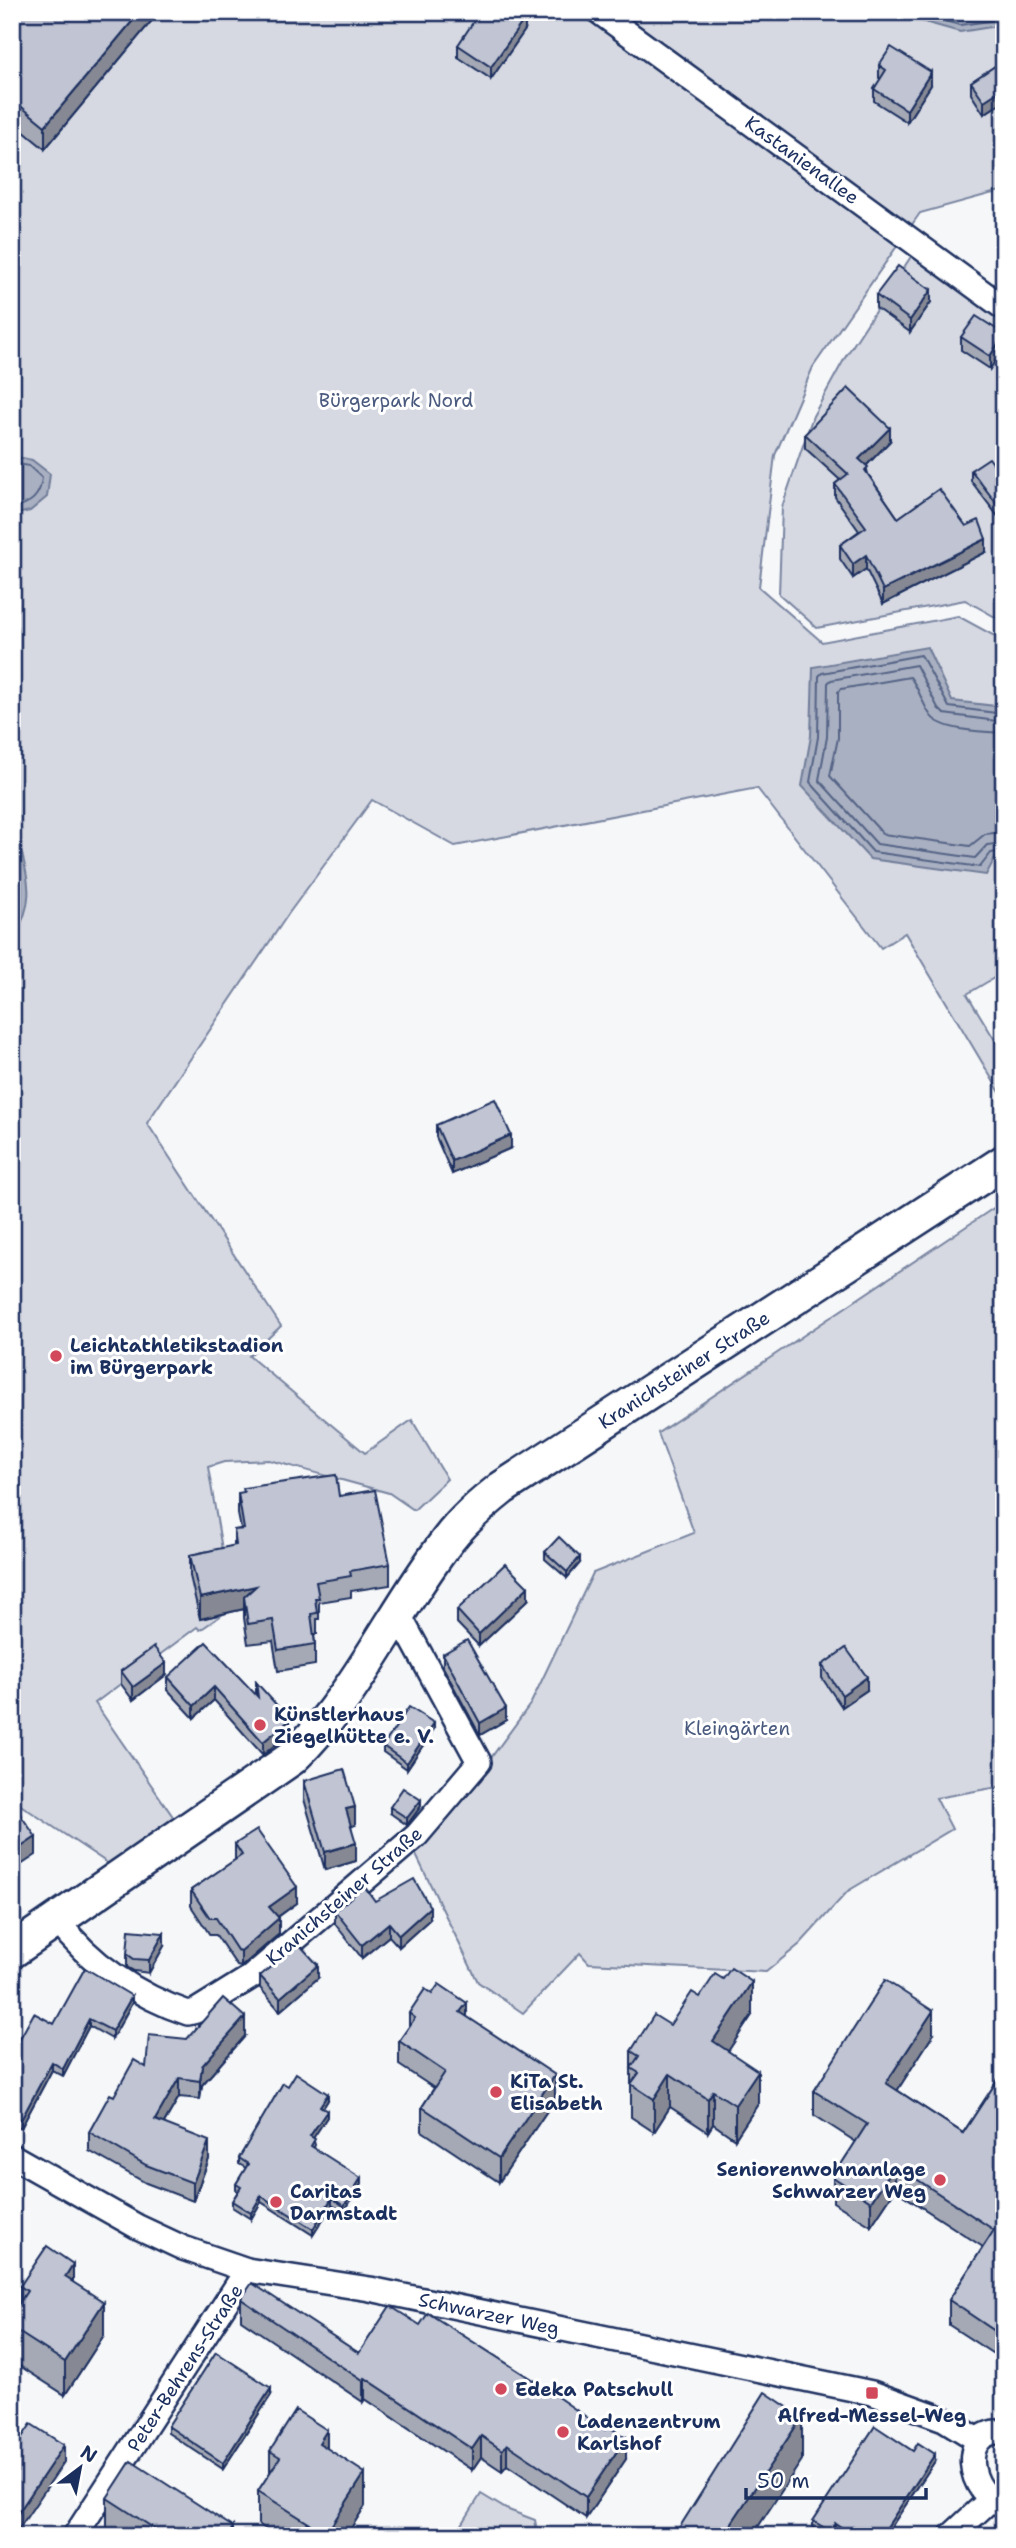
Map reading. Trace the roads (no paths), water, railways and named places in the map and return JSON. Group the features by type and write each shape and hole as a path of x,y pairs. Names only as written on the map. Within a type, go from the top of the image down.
{"main road":[{"name":"Kranichsteiner Straße","path":"12,1951 292,1758 331,1718 448,1540 472,1513 502,1488 1004,1162"}],"street":[{"name":"Kastanienallee","path":"599,12 1004,308"},
{"name":"Kranichsteiner Straße","path":"57,1920 69,1937 120,1980 188,2013 196,2011 251,1977 417,1835 480,1762 399,1615"},
{"name":"Schwarzer Weg","path":"12,2155 138,2227 183,2248 247,2270 370,2289 872,2393 944,2419 978,2440"},
{"name":"Peter-Behrens-Straße","path":"75,2536 247,2270"},
{"path":"951,2536 997,2502 982,2491 973,2467 972,2454 978,2440 993,2432 1004,2432"}],"water":[{"path":"889,12 1004,12 1004,25 960,32"},
{"path":"12,456 32,460 50,474 47,497 30,511 12,515"},
{"path":"927,647 952,701 1004,707 1004,858 995,858 986,875 870,859 802,786 811,736 813,667"},
{"path":"12,767 15,787 14,823 26,872 28,894 24,916 12,939"}],"place":[{"name":"Leichtathletikstadion im Bürgerpark","path":"56,1356"},
{"name":"Künstlerhaus Ziegelhütte e. V.","path":"260,1725"},
{"name":"KiTa St. Elisabeth","path":"496,2092"},
{"name":"Seniorenwohnanlage Schwarzer Weg","path":"940,2180"},
{"name":"Caritas Darmstadt","path":"276,2202"},
{"name":"Edeka Patschull","path":"501,2389"},
{"name":"Alfred-Messel-Weg","path":"872,2393"},
{"name":"Ladenzentrum Karlshof","path":"563,2432"}],"park label":[{"name":"Bürgerpark Nord","path":"396,400"},
{"name":"Kleingärten","path":"737,1728"}]}
